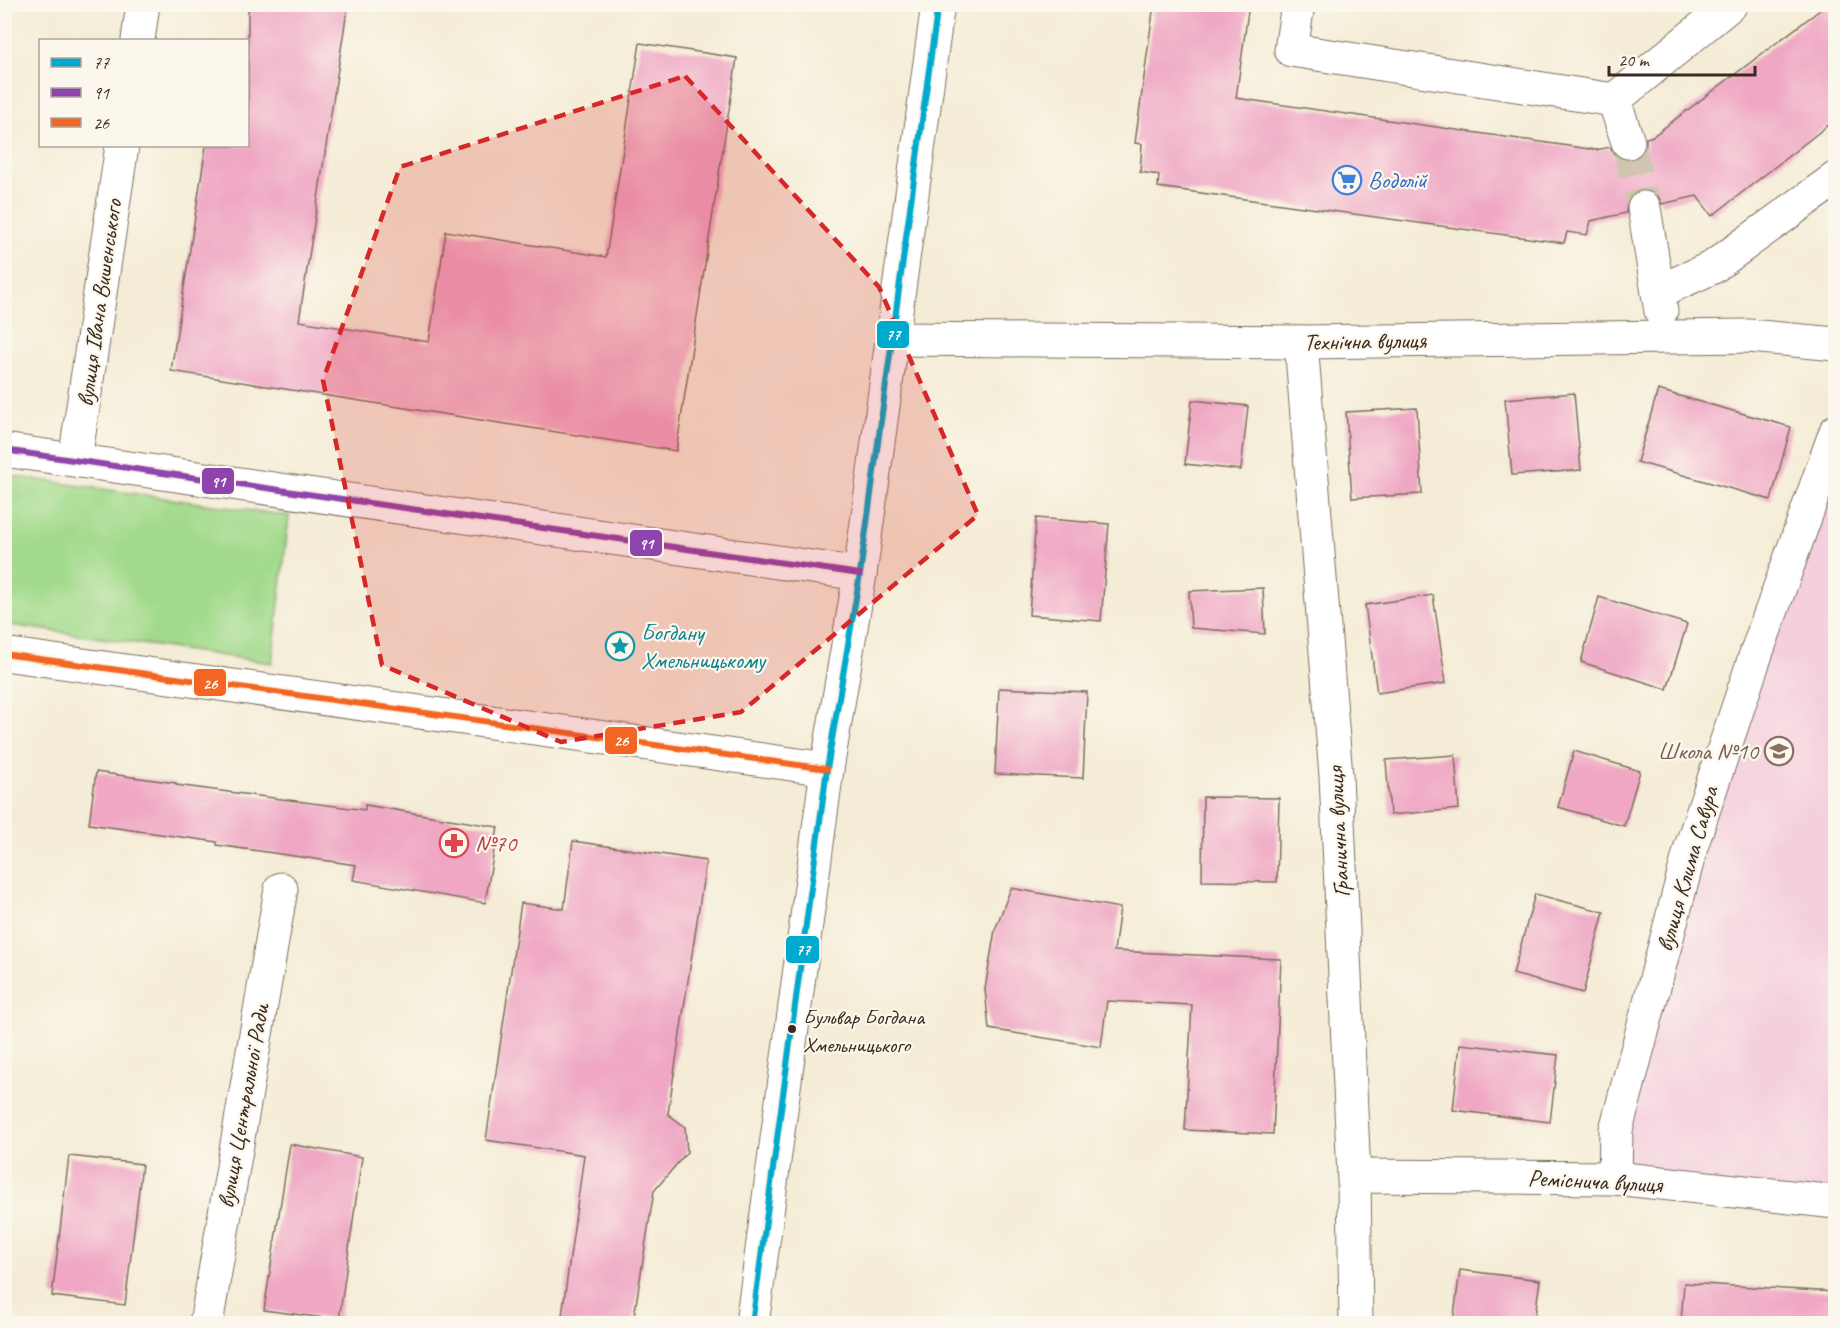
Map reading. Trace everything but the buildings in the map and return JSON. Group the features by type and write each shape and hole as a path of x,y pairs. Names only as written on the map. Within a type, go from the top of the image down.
{"street":[{"path":"138,39 143,4"},
{"path":"752,1323 827,769 860,574 938,4"},
{"path":"1298,4 1291,50 1614,100 1731,4"},
{"path":"1614,100 1628,142"},
{"name":"вулиця Івана Вишенського","path":"75,460 122,147"},
{"path":"1658,292 1713,267 1836,178"},
{"path":"1644,208 1665,337"},
{"name":"Технічна вулиця","path":"893,339 1300,342 1749,336 1836,344"},
{"name":"Гранична вулиця","path":"1300,342 1336,776 1354,1176 1356,1323"},
{"name":"вулиця Клима Савура","path":"1615,1179 1616,1130 1691,847 1756,654 1836,431"},
{"path":"4,450 860,574"},
{"path":"4,654 827,769"},
{"name":"вулиця Центральної Ради","path":"206,1323 280,889"},
{"name":"Реміснича вулиця","path":"1354,1176 1615,1179 1836,1202"}],"highlighted area":[{"path":"685,76 879,287 978,515 741,712 561,742 382,665 323,380 400,167"}],"shaded area":[{"name":"Школа №10","path":"1835,431 1835,1202 1615,1178 1616,1130"}],"green space":[{"path":"5,475 289,516 272,663 5,624"}],"tunnel":[{"path":"1628,142 1644,208"}],"transit line":[{"name":"77","path":"752,1324 827,769 860,574 938,4"},
{"name":"91","path":"4,450 860,574"},
{"name":"26","path":"4,654 827,769"}],"place":[{"name":"Водолій","path":"1347,180"},
{"name":"Богдану Хмельницькому","path":"620,646"},
{"name":"Школа №10","path":"1779,751"},
{"name":"№70","path":"454,843"},
{"name":"Бульвар Богдана Хмельницького","path":"792,1029"}]}
